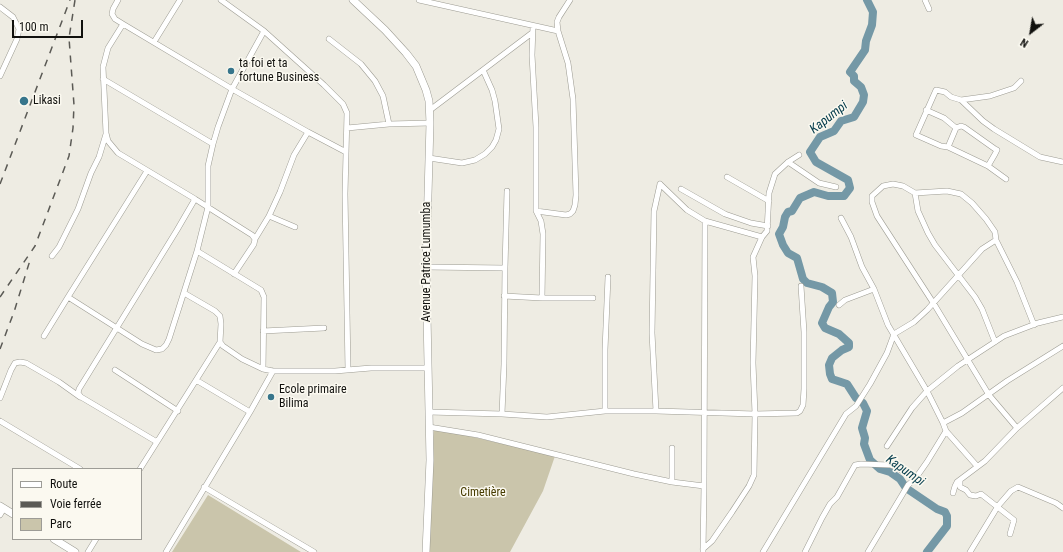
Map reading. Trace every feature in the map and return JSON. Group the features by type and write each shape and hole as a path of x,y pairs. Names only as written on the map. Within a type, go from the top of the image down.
{"street":[{"path":"118,0 112,14 123,24 232,89 346,152"},
{"path":"154,42 180,0"},
{"path":"221,0 264,31 324,85 343,104 347,113 345,194 348,370"},
{"name":"Avenue Patrice Lumumba","path":"353,0 385,30 416,66 426,90 430,110 426,267 430,460 426,552"},
{"path":"419,0 558,32"},
{"path":"536,211 566,215 573,211 575,205 574,99 568,63 558,32 557,22 570,0"},
{"path":"925,0 929,9"},
{"path":"0,7 13,17 19,29 17,39 0,76"},
{"path":"123,24 108,48 103,67 106,133 108,141 118,153 208,207 252,235 255,239"},
{"path":"533,26 532,33 536,128 536,211 541,221 543,234 542,298"},
{"path":"68,297 150,348 156,350 162,349 166,345 184,293 208,207 208,166 213,144 232,89 264,31"},
{"path":"430,110 532,33"},
{"path":"329,39 361,64 375,81 383,96 389,124"},
{"path":"429,158 462,163 475,160 485,154 492,147 499,129 495,101 483,70"},
{"path":"103,78 213,144"},
{"path":"1006,179 988,166 948,146 941,146 916,135 936,90 945,92 951,97 961,100 990,96 1014,88 1021,82"},
{"path":"961,100 983,121 1018,144 1040,157 1063,162"},
{"path":"926,110 944,118 956,128"},
{"path":"347,128 389,124 430,123"},
{"path":"948,146 956,128 961,126 964,127 996,148 997,150 988,166"},
{"path":"234,274 254,244 255,239 269,216 294,155 308,132"},
{"path":"52,256 59,247 78,209 99,157 106,133"},
{"path":"703,550 712,541 732,512 749,486 754,475 755,414 753,363 755,276 753,257 762,237 767,231 769,193 775,174 788,162 799,155"},
{"path":"788,162 819,183 836,187"},
{"path":"44,336 147,171"},
{"path":"727,177 769,201"},
{"path":"656,411 652,333 654,211 660,184 687,210 705,221 762,237"},
{"path":"1017,428 989,395 934,304 877,216 872,202 872,196 887,184 903,186 915,193 947,191 961,194 972,203 995,232 996,240 1017,282 1034,325"},
{"path":"681,189 725,214 751,223 768,226"},
{"path":"502,414 507,191"},
{"path":"915,193 918,211 928,234 975,297 982,309 995,342"},
{"path":"81,397 78,393 79,389 195,199"},
{"path":"269,216 295,227"},
{"path":"840,218 851,237 862,267 874,289 888,325 927,391 946,431 976,466"},
{"path":"703,550 705,221"},
{"path":"763,552 846,414 856,406 864,394 887,353 894,334 914,322 934,304 982,249 996,240"},
{"path":"196,251 261,290 264,297 263,369"},
{"path":"426,267 505,268"},
{"path":"605,411 605,350 608,277"},
{"path":"429,412 547,417 605,411 755,414 797,413 800,411 802,406 804,389 804,332 801,286"},
{"path":"839,305 845,300 874,289"},
{"path":"141,468 220,342 222,324 220,316 215,311 184,293"},
{"path":"504,296 593,298"},
{"path":"887,446 903,421 927,391 968,360 995,342 1016,331 1063,317"},
{"path":"263,331 324,328"},
{"path":"220,342 227,349 263,369 273,371 427,368"},
{"path":"943,423 962,413 1007,381 1063,346"},
{"path":"0,398 15,363 26,363 157,442"},
{"path":"115,370 178,410"},
{"path":"166,552 273,371"},
{"path":"196,380 250,412"},
{"path":"953,493 955,486 960,480 976,466 985,461 1017,428 1062,391"},
{"path":"0,421 78,468"},
{"path":"429,427 478,435 634,474 672,482 704,486"},
{"path":"868,552 908,485 915,479 927,462 946,431"},
{"path":"672,448 672,482"},
{"path":"805,552 830,504 837,497 855,465 861,464 896,467 915,479"},
{"path":"960,480 960,487 966,490 970,495 976,496 981,494 1014,520 1010,534"},
{"path":"204,487 311,551"},
{"path":"970,552 998,506 1011,491 1018,487 1051,501 1063,508"},
{"path":"1,510 12,514"},
{"path":"56,540 75,552"},
{"path":"88,552 95,540"}],"green space":[{"name":"Cimetière","path":"434,428 555,456 543,491 510,552 428,552"},
{"path":"208,495 301,552 172,552"}],"waterway":[{"name":"Kapumpi","path":"867,0 873,12 872,25 866,41 865,50 850,72 854,76 854,81 861,87 864,95 863,102 854,117 841,121 834,131 820,137 810,152 816,162 848,180 850,188 844,196 828,196 814,192 800,198 792,211 788,212 785,217 783,227 779,234 788,253 797,258 803,279 807,283 822,287 832,293 833,302 829,307 822,323 825,328 839,334 849,343 849,347 842,350 832,358 829,365 830,374 832,379 847,384 856,398 863,403 867,411 862,428 865,438 864,444 870,460 880,469 890,472 900,479 906,488 937,509 945,512 947,516 947,526 927,552"}],"railway":[{"path":"0,184 70,0"},
{"path":"0,297 35,246 69,156 73,128 74,105 69,38 75,0"},
{"path":"0,349 14,312 31,257"}],"place":[{"name":"ta foi et ta fortune Business","path":"231,71"},
{"name":"Likasi","path":"24,101"},
{"name":"Ecole primaire Bilima","path":"271,397"}]}
